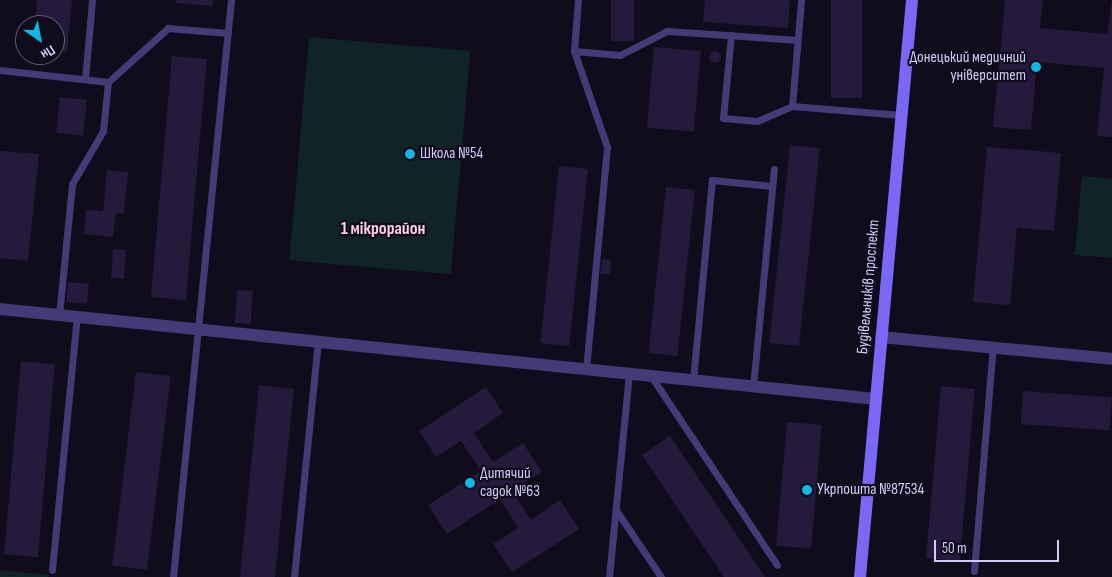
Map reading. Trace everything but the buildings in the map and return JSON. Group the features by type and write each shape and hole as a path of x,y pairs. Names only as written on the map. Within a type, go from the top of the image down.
{"main road":[{"name":"Будівельників проспект","path":"860,577 912,0"}],"street":[{"path":"0,309 875,399"},
{"path":"881,336 1112,359"}],"lane":[{"path":"85,79 92,0"},
{"path":"173,577 200,329 231,0"},
{"path":"578,0 574,51 608,147 586,369"},
{"path":"792,106 801,0"},
{"path":"59,315 72,184 103,131 108,82 168,28 228,33"},
{"path":"574,51 620,55 667,31 798,40"},
{"path":"731,35 723,118 757,121 792,106 901,115"},
{"path":"0,70 108,82"},
{"path":"753,387 774,169"},
{"path":"693,380 712,180 772,186"},
{"path":"52,570 77,316"},
{"path":"294,577 318,342"},
{"path":"974,572 993,347"},
{"path":"609,577 629,374"},
{"path":"650,376 777,565"},
{"path":"616,510 661,577"}],"green space":[{"path":"309,37 470,51 451,274 289,260"},
{"path":"1082,176 1112,179 1112,258 1075,255"},
{"path":"0,570 49,575 48,577 0,577"}],"place":[{"name":"Донецький медичний університет","path":"1036,67"},
{"name":"Школа №54","path":"410,154"},
{"name":"Дитячий садок №63","path":"470,483"},
{"name":"Укрпошта №87534","path":"807,490"}],"district":[{"name":"1 мікрорайон","path":"383,229"}]}
